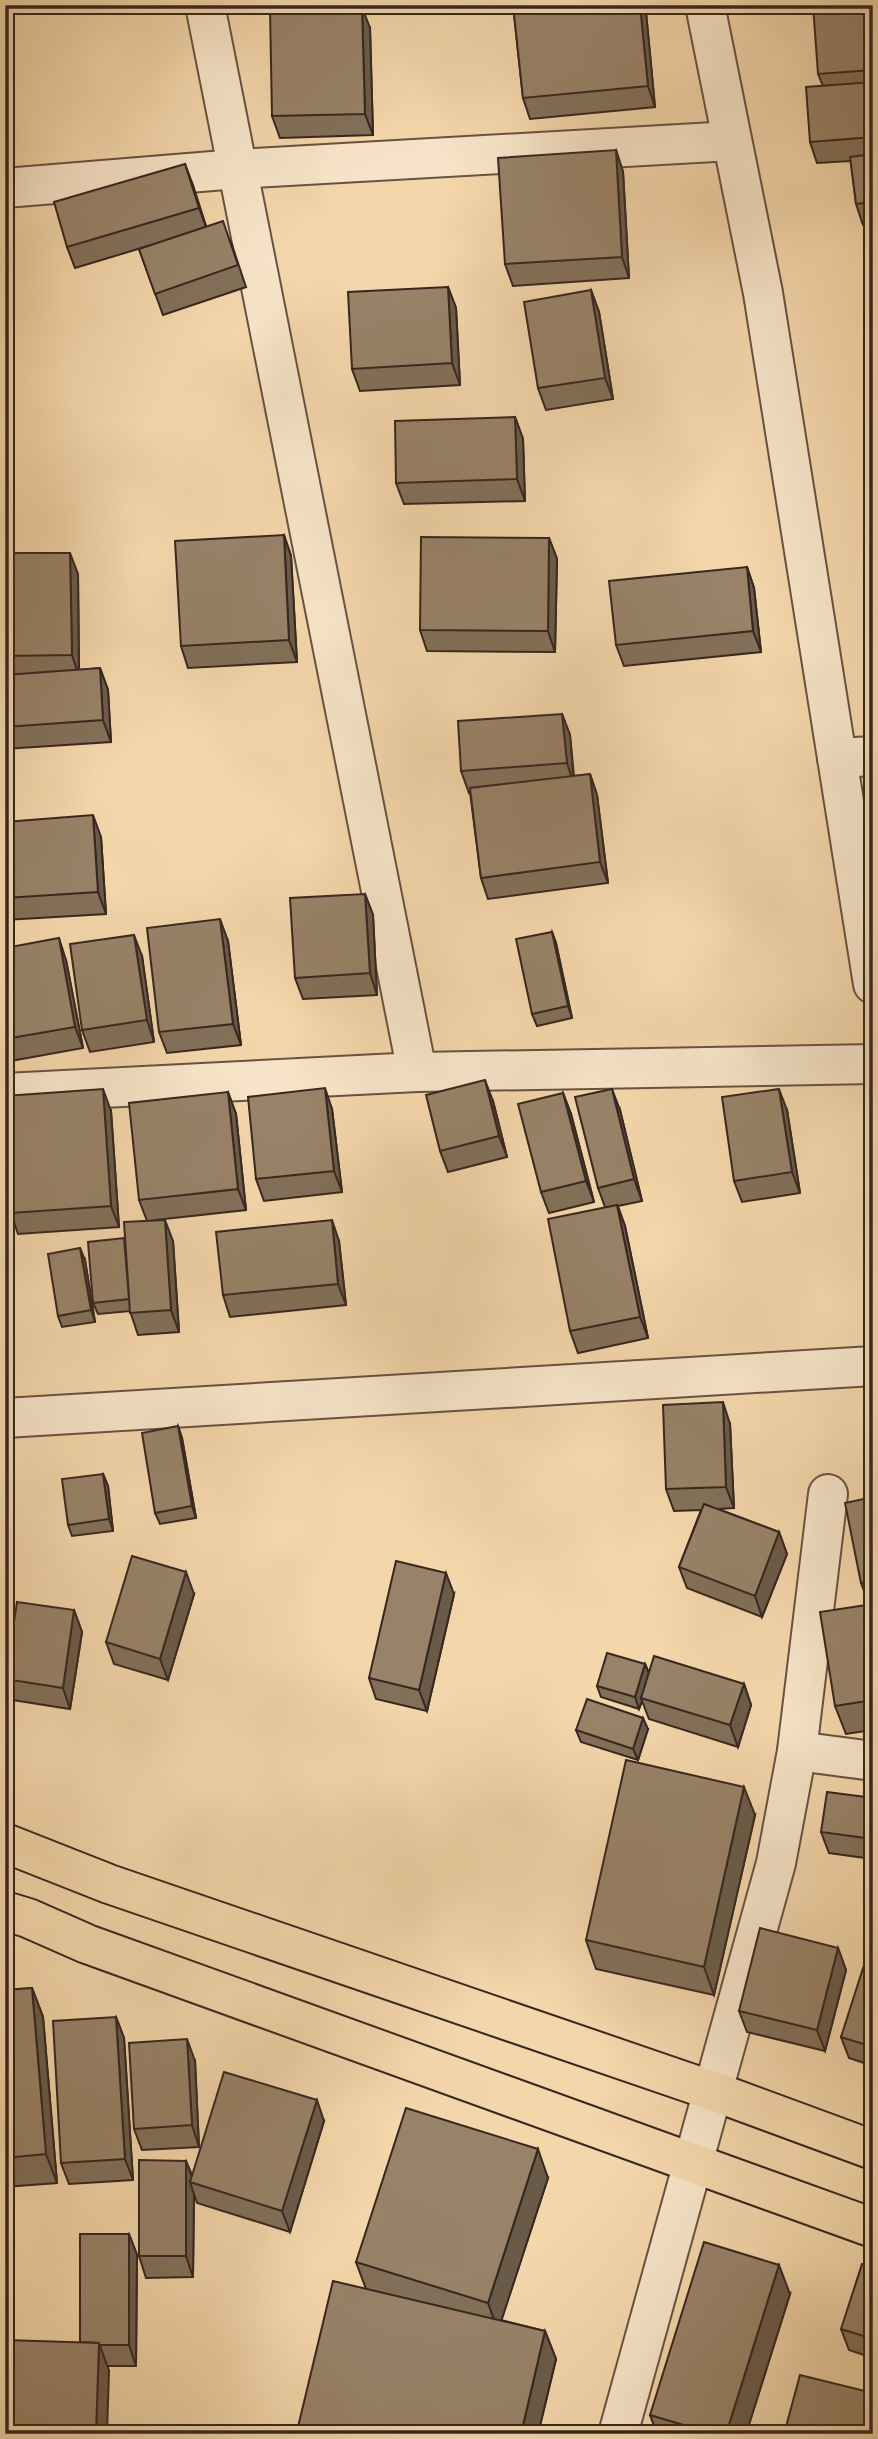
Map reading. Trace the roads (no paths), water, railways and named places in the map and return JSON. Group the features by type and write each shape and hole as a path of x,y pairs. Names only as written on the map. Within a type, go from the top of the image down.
{"main road":[{"path":"5,1843 109,1884 713,2091 873,2150"},
{"path":"5,1911 87,1944 873,2228"}],"street":[{"path":"205,5 417,1072"},
{"path":"705,5 855,757 873,985"},
{"path":"5,188 237,169 732,141"},
{"path":"5,1093 417,1072 873,1064"},
{"path":"5,1418 873,1366"},
{"path":"618,2434 776,1863 797,1751 828,1494"},
{"path":"797,1751 873,1761"}]}
